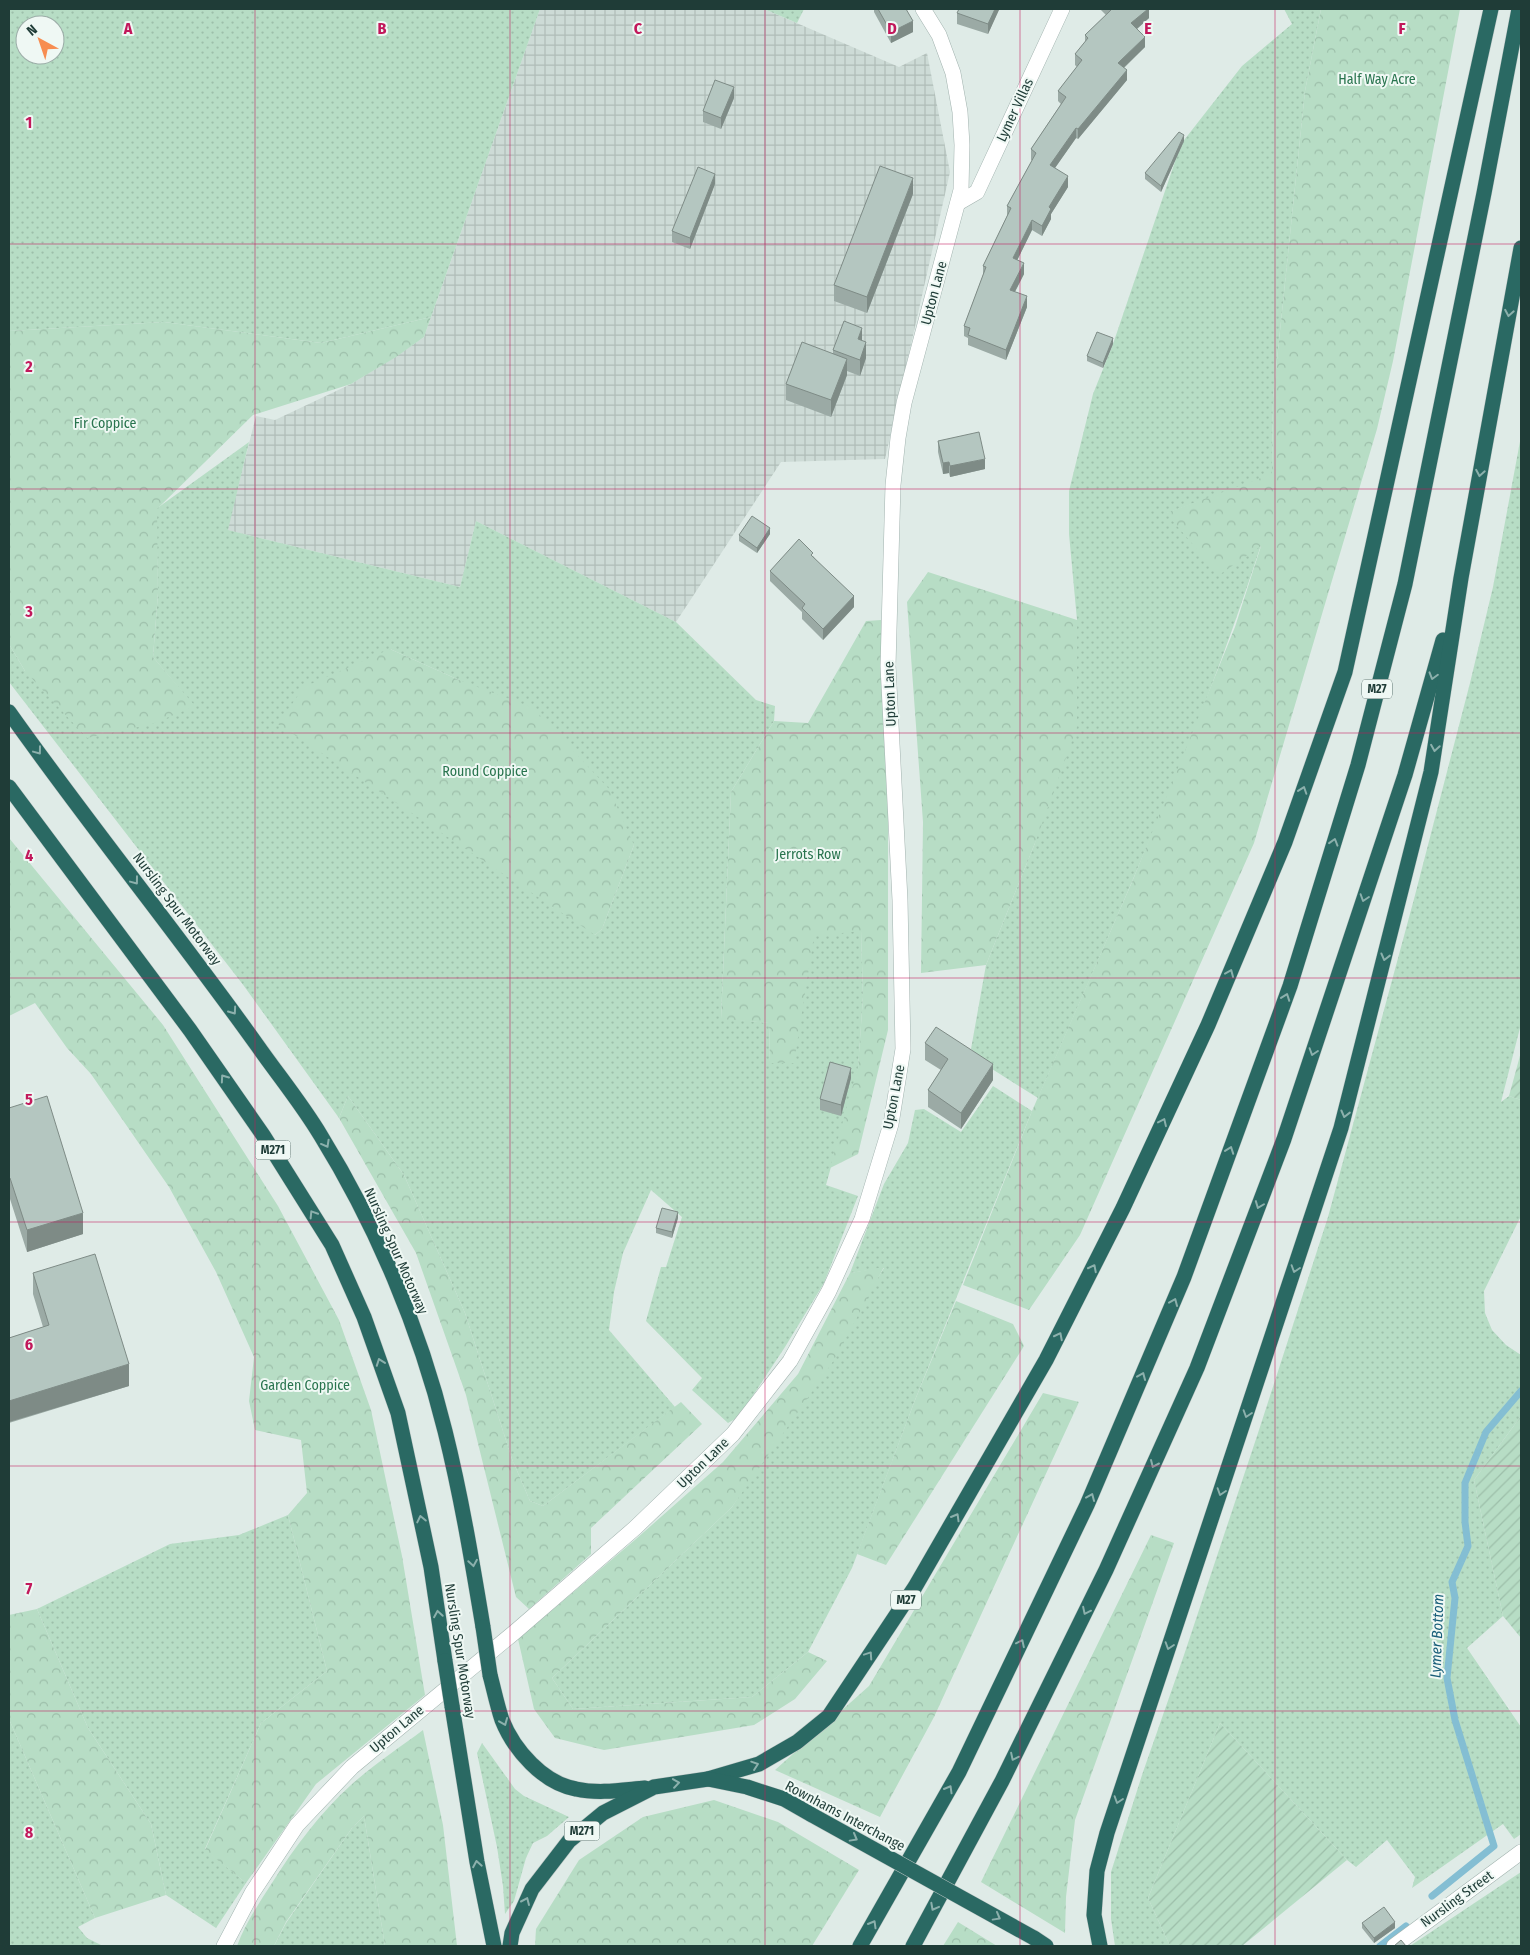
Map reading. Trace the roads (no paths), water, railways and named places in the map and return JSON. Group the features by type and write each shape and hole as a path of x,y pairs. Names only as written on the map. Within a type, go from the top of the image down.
{"highway":[{"name":"M27","path":"708,1779 759,1764 797,1742 829,1716 915,1587 1046,1360 1123,1208 1208,1025 1285,842 1345,672 1491,9"},
{"name":"M27","path":"860,1946 959,1772 1087,1505 1184,1277 1290,986 1358,764 1405,584 1519,9"},
{"path":"1100,1946 1094,1915 1097,1871 1107,1833 1341,1128 1431,772 1461,578 1521,248"},
{"path":"913,1946 1002,1781 1102,1578 1197,1368 1287,1130 1405,775 1461,578"},
{"name":"Nursling Spur Motorway","path":"9,712 224,1000 315,1127 365,1217 403,1299 445,1430 466,1522 490,1675 503,1720 512,1740 528,1760 549,1778 566,1786 588,1791 606,1792 654,1787"},
{"name":"Nursling Spur Motorway","path":"9,787 196,1038 263,1135 332,1246 364,1317 398,1414 431,1567 477,1862 494,1946"},
{"name":"Rownhams Interchange","path":"510,1946 512,1933 532,1888 569,1841 603,1813 654,1787 708,1779 747,1787 784,1799 1040,1942"}],"street":[{"name":"Upton Lane","path":"224,1946 252,1893 297,1825 352,1767 635,1528 733,1434 790,1361 829,1291 862,1219 890,1124 903,1050 900,900 888,666 894,476 904,403 958,203 962,145 960,112 953,72 938,35 923,9"},
{"name":"Lymer Villas","path":"958,203 977,192 1062,9"},
{"name":"Nursling Street","path":"1394,1946 1521,1852"}],"waterway":[{"name":"Lymer Bottom","path":"1432,1896 1494,1846 1455,1720 1447,1678 1455,1598 1452,1582 1468,1546 1465,1522 1465,1483 1486,1432 1521,1391"},
{"name":"Lymer Bottom","path":"1380,1946 1406,1926"}],"park label":[{"name":"Half Way Acre","path":"1377,79"},
{"name":"Fir Coppice","path":"105,423"},
{"name":"Round Coppice","path":"485,771"},
{"name":"Jerrots Row","path":"808,854"},
{"name":"Garden Coppice","path":"305,1385"}]}
